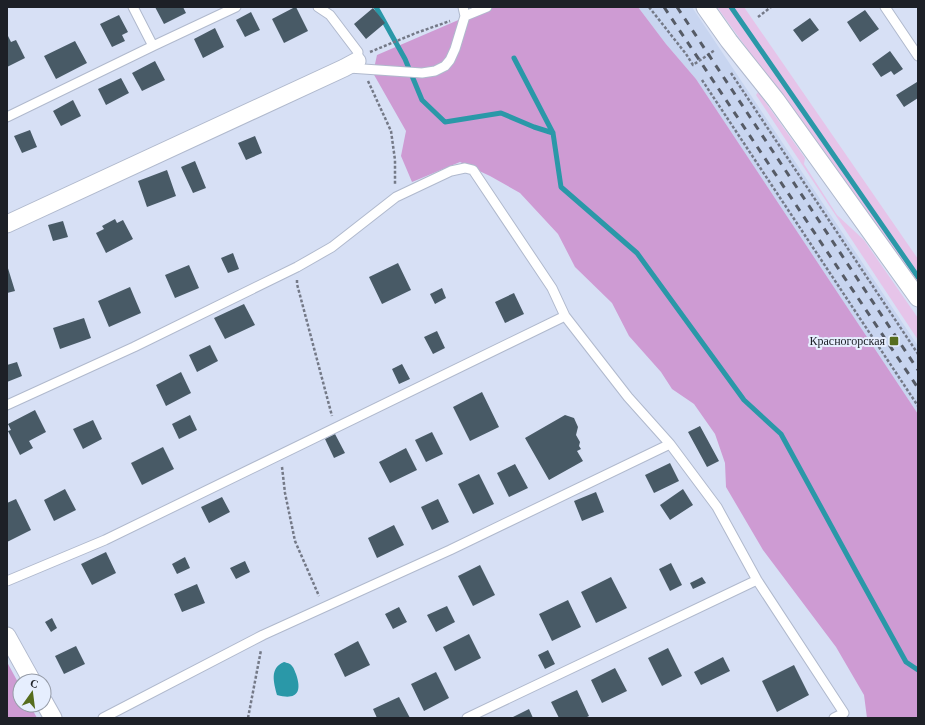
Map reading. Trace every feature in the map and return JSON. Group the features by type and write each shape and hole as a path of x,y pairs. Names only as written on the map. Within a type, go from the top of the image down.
{"street":[{"path":"705,7 729,41 776,100 918,298"},
{"path":"7,224 357,63"},
{"path":"7,636 28,673"}],"lane":[{"path":"133,7 153,46"},
{"path":"7,118 236,7"},
{"path":"318,7 330,15 358,52 357,63 406,72 422,73 435,71 444,66 450,60 464,12 487,7"},
{"path":"885,7 918,56"},
{"path":"7,405 134,347 297,267 332,247 396,197 451,171 465,168 472,170 552,288 565,316 628,397 670,444 717,507 756,580 844,713 834,718"},
{"path":"7,581 105,540 561,318"},
{"path":"103,718 263,635 450,550 670,444"},
{"path":"467,718 756,580"}],"path":[{"path":"649,7 693,65 729,41"},
{"path":"758,17 771,7"},
{"path":"396,197 395,160 390,131 377,99 357,63 416,33 464,12"},
{"path":"729,70 918,354"},
{"path":"702,80 918,406"},
{"path":"297,267 297,284 318,368 336,427"},
{"path":"281,453 285,494 295,541 324,607"},
{"path":"248,718 263,635"}],"shaded area":[{"path":"492,7 638,7 666,44 696,79 918,414 918,718 867,718 864,695 836,647 763,550 726,487 725,463 715,434 694,404 672,389 661,372 629,336 612,303 575,267 558,234 520,193 490,176 460,162 412,182 401,156 406,131 373,73 377,55"},
{"path":"638,7 692,7 918,346 918,414 696,79 666,44"},
{"path":"717,7 744,7 918,259 918,286"},
{"path":"758,92 805,158 804,164 837,215 864,240 918,318 918,340 756,95"},
{"path":"7,662 13,673 12,713 34,713 37,718 7,718"}],"water":[{"path":"284,662 293,667 299,686 296,694 289,697 277,695 274,681 274,672 276,668"}],"building":[{"path":"155,7 183,7 186,13 164,24"},
{"path":"295,7 308,31 284,43 272,19"},
{"path":"373,8 385,23 366,39 354,24"},
{"path":"865,10 879,29 860,42 847,22"},
{"path":"251,12 260,30 245,37 236,20"},
{"path":"119,15 128,32 122,35 125,41 112,47 100,24"},
{"path":"810,18 819,30 802,42 793,30"},
{"path":"215,28 224,47 203,58 194,39"},
{"path":"7,34 11,42 16,40 25,58 7,67"},
{"path":"75,41 87,63 56,79 44,56"},
{"path":"890,51 903,69 894,75 891,71 881,77 872,64"},
{"path":"155,61 165,80 142,91 132,73"},
{"path":"121,78 129,93 106,105 98,89"},
{"path":"917,82 918,98 904,107 896,95"},
{"path":"73,100 81,116 61,126 53,111"},
{"path":"30,130 37,147 22,153 14,136"},
{"path":"255,136 262,153 246,160 238,143"},
{"path":"195,161 206,188 193,193 181,167"},
{"path":"167,170 176,196 147,207 138,181"},
{"path":"115,219 117,223 123,220 133,239 106,253 96,233 104,229 102,226"},
{"path":"63,221 68,237 53,241 48,225"},
{"path":"233,253 239,269 228,273 221,258"},
{"path":"398,263 411,290 382,304 369,277"},
{"path":"7,265 15,291 7,293"},
{"path":"189,265 199,288 175,298 165,275"},
{"path":"130,287 141,313 109,327 98,301"},
{"path":"442,288 446,298 435,304 430,294"},
{"path":"514,293 524,314 505,323 495,302"},
{"path":"244,304 255,325 225,339 214,318"},
{"path":"84,318 91,338 60,349 53,328"},
{"path":"437,331 445,348 433,354 424,337"},
{"path":"210,345 218,361 197,372 189,355"},
{"path":"17,362 22,376 7,382 7,365"},
{"path":"402,364 410,379 399,384 392,369"},
{"path":"181,372 191,393 166,406 156,385"},
{"path":"482,392 499,427 470,441 453,407"},
{"path":"35,410 46,432 29,441 33,448 20,455 8,431 11,430 8,424"},
{"path":"190,415 197,430 179,439 172,424"},
{"path":"565,415 574,418 578,427 576,435 580,442 579,446 581,449 577,451 583,461 549,480 525,438"},
{"path":"93,420 102,439 83,449 73,429"},
{"path":"700,426 719,461 707,467 688,432"},
{"path":"432,432 443,454 426,462 415,440"},
{"path":"335,434 345,453 334,458 325,439"},
{"path":"163,447 174,469 142,485 131,463"},
{"path":"406,448 417,470 390,483 379,462"},
{"path":"670,463 679,481 654,493 645,475"},
{"path":"515,464 528,488 509,497 497,473"},
{"path":"479,474 494,504 473,514 458,484"},
{"path":"65,489 76,510 54,521 44,500"},
{"path":"683,489 693,505 670,520 660,505"},
{"path":"596,492 604,512 582,521 574,501"},
{"path":"222,497 230,512 209,523 201,507"},
{"path":"16,499 31,530 7,542 7,503"},
{"path":"438,499 449,522 432,530 421,507"},
{"path":"394,525 404,545 377,558 368,538"},
{"path":"106,552 116,573 92,585 81,564"},
{"path":"185,557 190,568 177,574 172,564"},
{"path":"245,561 250,572 236,579 230,568"},
{"path":"671,563 682,585 670,591 659,569"},
{"path":"480,565 495,595 473,606 458,576"},
{"path":"611,577 627,608 596,623 581,592"},
{"path":"702,577 706,583 693,589 690,583"},
{"path":"197,584 205,603 182,612 174,594"},
{"path":"568,600 581,627 552,641 539,614"},
{"path":"447,606 455,622 436,632 427,615"},
{"path":"399,607 407,622 393,629 385,614"},
{"path":"52,618 57,628 51,632 45,622"},
{"path":"469,634 481,658 455,671 443,647"},
{"path":"358,641 370,665 345,677 334,654"},
{"path":"76,646 85,664 64,674 55,656"},
{"path":"668,648 682,676 662,686 648,658"},
{"path":"548,650 555,664 545,669 538,655"},
{"path":"723,657 730,671 701,685 694,672"},
{"path":"794,665 809,695 777,712 762,681"},
{"path":"615,668 627,691 602,703 591,680"},
{"path":"436,672 449,698 424,711 411,684"},
{"path":"577,690 589,716 585,718 559,718 551,702"},
{"path":"399,697 410,718 377,718 373,709"},
{"path":"529,709 533,718 511,718"}],"waterway":[{"path":"376,7 405,59 422,100 445,122 501,113 534,127 553,133"},
{"path":"731,7 918,277"},
{"path":"514,58 553,133 561,187 637,253 744,400 781,434 906,662 918,670"}],"railway":[{"path":"664,7 918,388"},
{"path":"677,7 918,370"}],"place":[{"name":"Красногорская","path":"894,341"}]}
